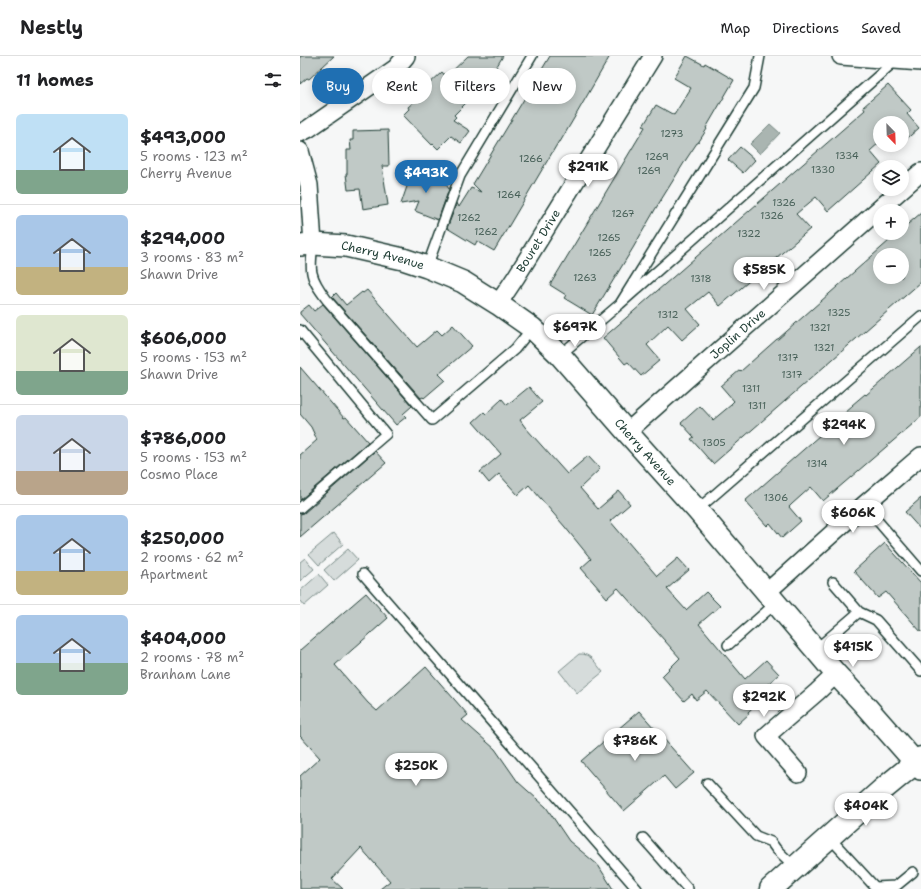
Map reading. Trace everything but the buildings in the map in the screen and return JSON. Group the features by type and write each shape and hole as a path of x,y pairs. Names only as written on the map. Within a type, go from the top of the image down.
{"main road":[{"path":"771,889 882,790 919,763"}],"street":[{"path":"300,133 396,68 406,56"},
{"name":"Bouret Drive","path":"498,304 653,56"},
{"path":"841,56 921,62"},
{"path":"300,151 309,186 306,245"},
{"name":"Joplin Drive","path":"627,432 921,172"},
{"name":"Cherry Avenue","path":"306,245 346,246 402,259 428,267 463,282 532,328 560,355 697,510 836,674 919,763"},
{"path":"771,598 864,505 921,456"},
{"path":"798,773 766,736 836,674"}],"lane":[{"path":"428,267 460,176 532,56"},
{"path":"620,304 754,88 760,56"},
{"path":"560,355 620,304 896,60"},
{"path":"306,245 312,272 319,289 332,306 432,420 515,349 532,328"},
{"path":"697,510 921,316"},
{"path":"300,330 386,434 300,508"},
{"path":"864,505 921,571"},
{"path":"363,574 637,889"},
{"path":"833,582 860,612 876,620 921,671"},
{"path":"728,645 771,598"},
{"path":"815,650 860,612"},
{"path":"707,782 756,836 771,842 776,849 795,867"},
{"path":"829,837 875,887 896,886 913,872"},
{"path":"644,838 688,889"}],"shaded area":[{"path":"770,124 780,133 760,154 750,144"},
{"path":"334,533 343,544 319,565 309,554"},
{"path":"348,549 358,560 334,581 324,570"},
{"path":"305,558 314,569 300,581 300,562"},
{"path":"319,574 328,585 304,606 300,601 300,591"},
{"path":"579,654 590,657 603,672 577,693 559,671"}]}
